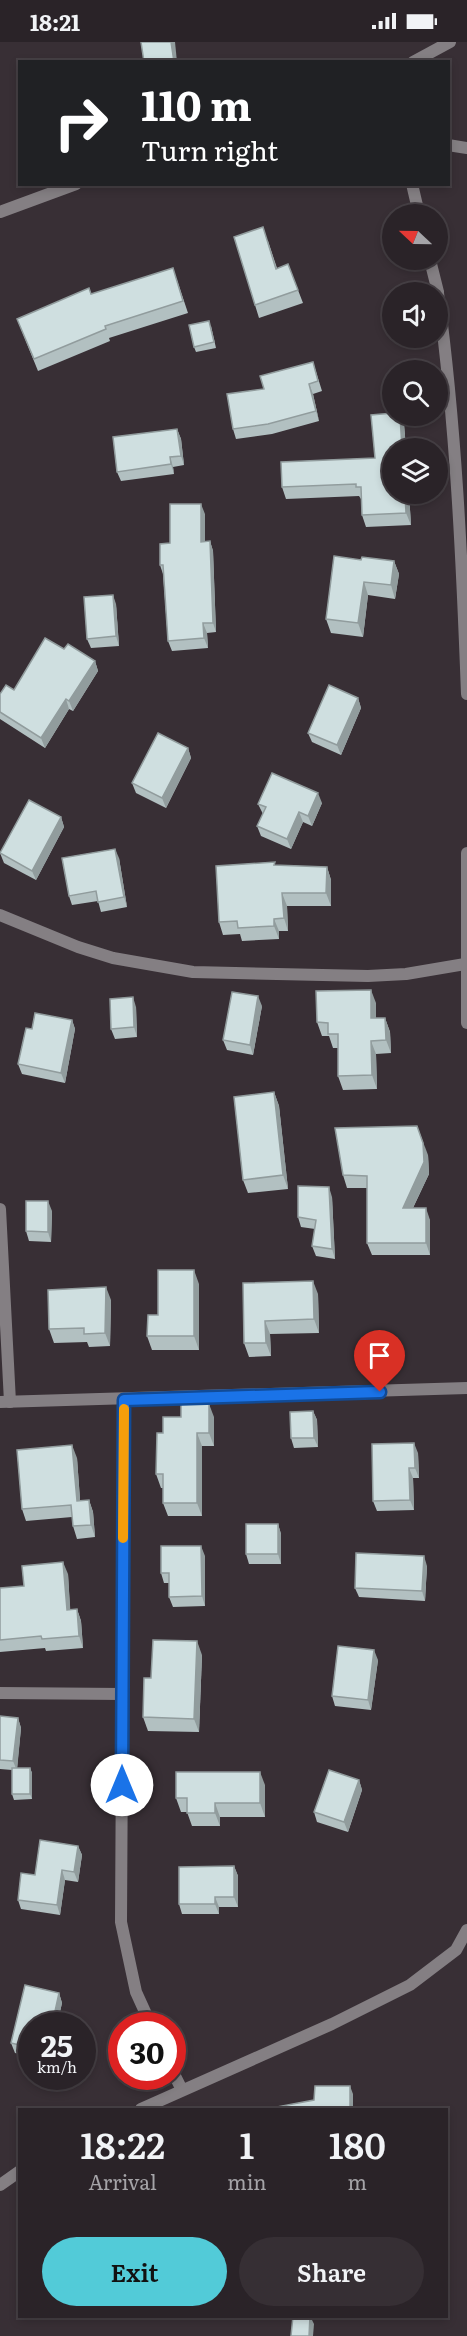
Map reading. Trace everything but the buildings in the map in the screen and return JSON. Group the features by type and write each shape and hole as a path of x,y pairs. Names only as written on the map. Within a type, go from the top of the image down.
{"street":[{"path":"417,60 450,42"},
{"path":"450,145 467,147"},
{"path":"0,212 71,186"},
{"path":"412,186 417,204"},
{"path":"445,348 460,528 467,694"},
{"path":"467,853 465,964 467,1023"},
{"path":"0,915 78,947 113,958 193,972 406,974 465,964"},
{"path":"0,1209 5,1402 467,1388"},
{"path":"124,1400 122,1922 136,1992 146,2012"},
{"path":"0,1694 123,1694"},
{"path":"186,2088 332,2024 410,1985 456,1950 467,1930"},
{"path":"143,2108 182,2090"},
{"path":"0,2185 18,2172"}],"slow traffic":[{"path":"123,1538 124,1409"}],"route":[{"path":"122,1785 124,1400 380,1392"}]}
